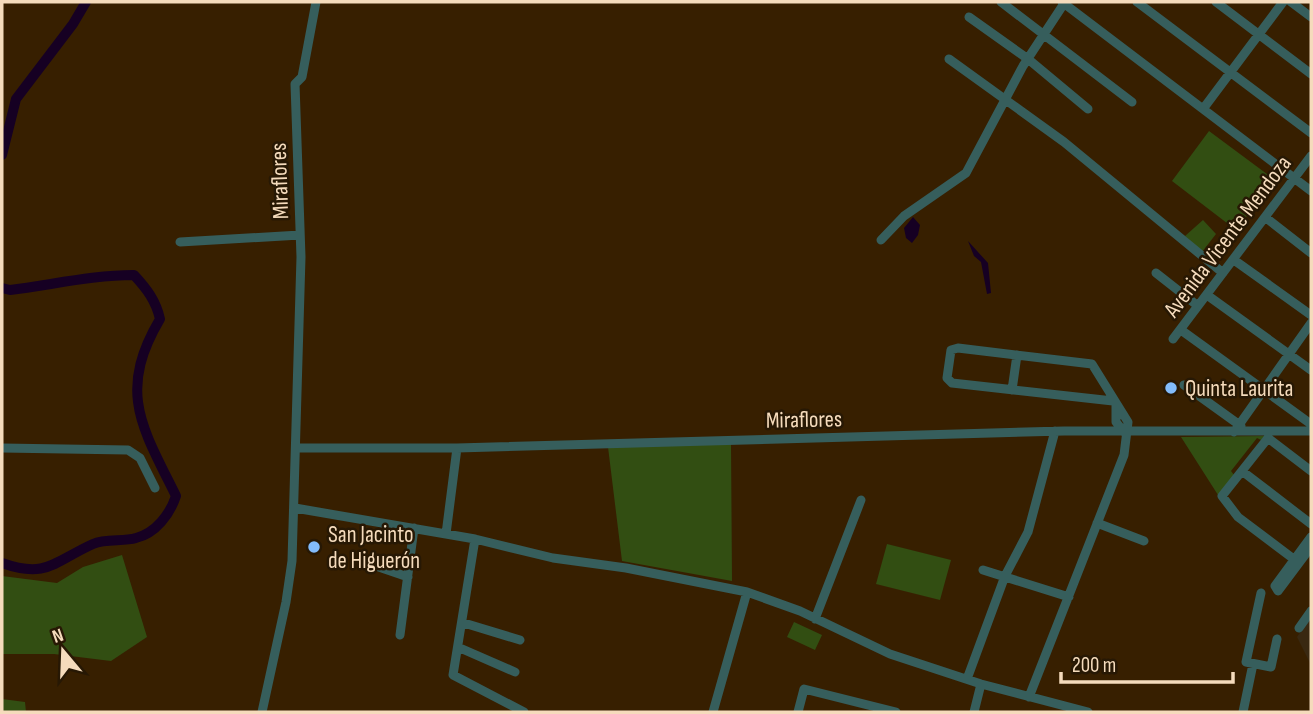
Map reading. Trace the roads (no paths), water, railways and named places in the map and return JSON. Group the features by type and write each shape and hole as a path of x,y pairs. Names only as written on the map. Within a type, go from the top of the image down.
{"street":[{"name":"Miraflores","path":"262,712 290,583 298,448 300,235 295,84 302,77 316,2"},
{"path":"1001,2 1132,102"},
{"path":"881,240 904,216 952,186 965,173 1004,100 1063,2 1311,191"},
{"path":"1137,2 1311,133"},
{"path":"1216,2 1311,74"},
{"path":"1203,109 1283,2"},
{"path":"1291,2 1311,17"},
{"path":"969,17 1028,59 1088,109"},
{"path":"949,60 1063,142 1223,273"},
{"name":"Avenida Vicente Mendoza","path":"1173,339 1311,156"},
{"path":"1265,217 1311,253"},
{"path":"180,243 300,235"},
{"path":"1234,260 1311,315"},
{"path":"1156,273 1198,306"},
{"path":"1207,295 1311,370"},
{"path":"1184,385 1237,428 1311,323"},
{"path":"1181,330 1311,424"},
{"path":"1029,697 1124,455 1124,432 1128,422 1092,364 958,348 951,350 949,382 1115,403"},
{"path":"1012,390 1017,355"},
{"name":"Miraflores","path":"298,448 457,448 1237,428 1249,431 1311,430"},
{"path":"967,679 1004,576 1028,532 1055,432"},
{"path":"1296,562 1238,517 1222,496 1268,438 1311,471"},
{"path":"1264,442 1311,478"},
{"path":"2,448 128,450 141,458 155,488"},
{"path":"446,534 457,448"},
{"path":"1242,471 1311,524"},
{"path":"815,619 861,500"},
{"path":"295,508 475,539 553,558 626,568 747,592 815,619 871,647 1029,697 1049,708 1088,712"},
{"path":"1097,523 1144,541"},
{"path":"400,635 414,528"},
{"path":"1296,562 1311,537"},
{"path":"475,539 460,648 453,675 524,712"},
{"path":"1296,562 1311,547"},
{"path":"370,564 408,577"},
{"path":"983,570 1069,597"},
{"path":"713,712 747,592"},
{"path":"1261,593 1246,662 1271,667 1277,639"},
{"path":"1299,628 1311,611"},
{"path":"464,623 520,640"},
{"path":"460,648 515,672"},
{"path":"1243,712 1252,664"},
{"path":"974,712 981,684"},
{"path":"798,712 804,689 896,712"}],"waterway":[{"path":"2,155 16,99 73,24 86,2"},
{"path":"2,288 10,290 119,275 134,275 143,285 160,319 147,345 140,368 137,389 139,409 153,450 176,496 161,522 143,535 131,539 98,542 41,569 2,563"}],"place":[{"name":"Quinta Laurita","path":"1171,388"},
{"name":"San Jacinto de Higuerón","path":"314,547"}]}
